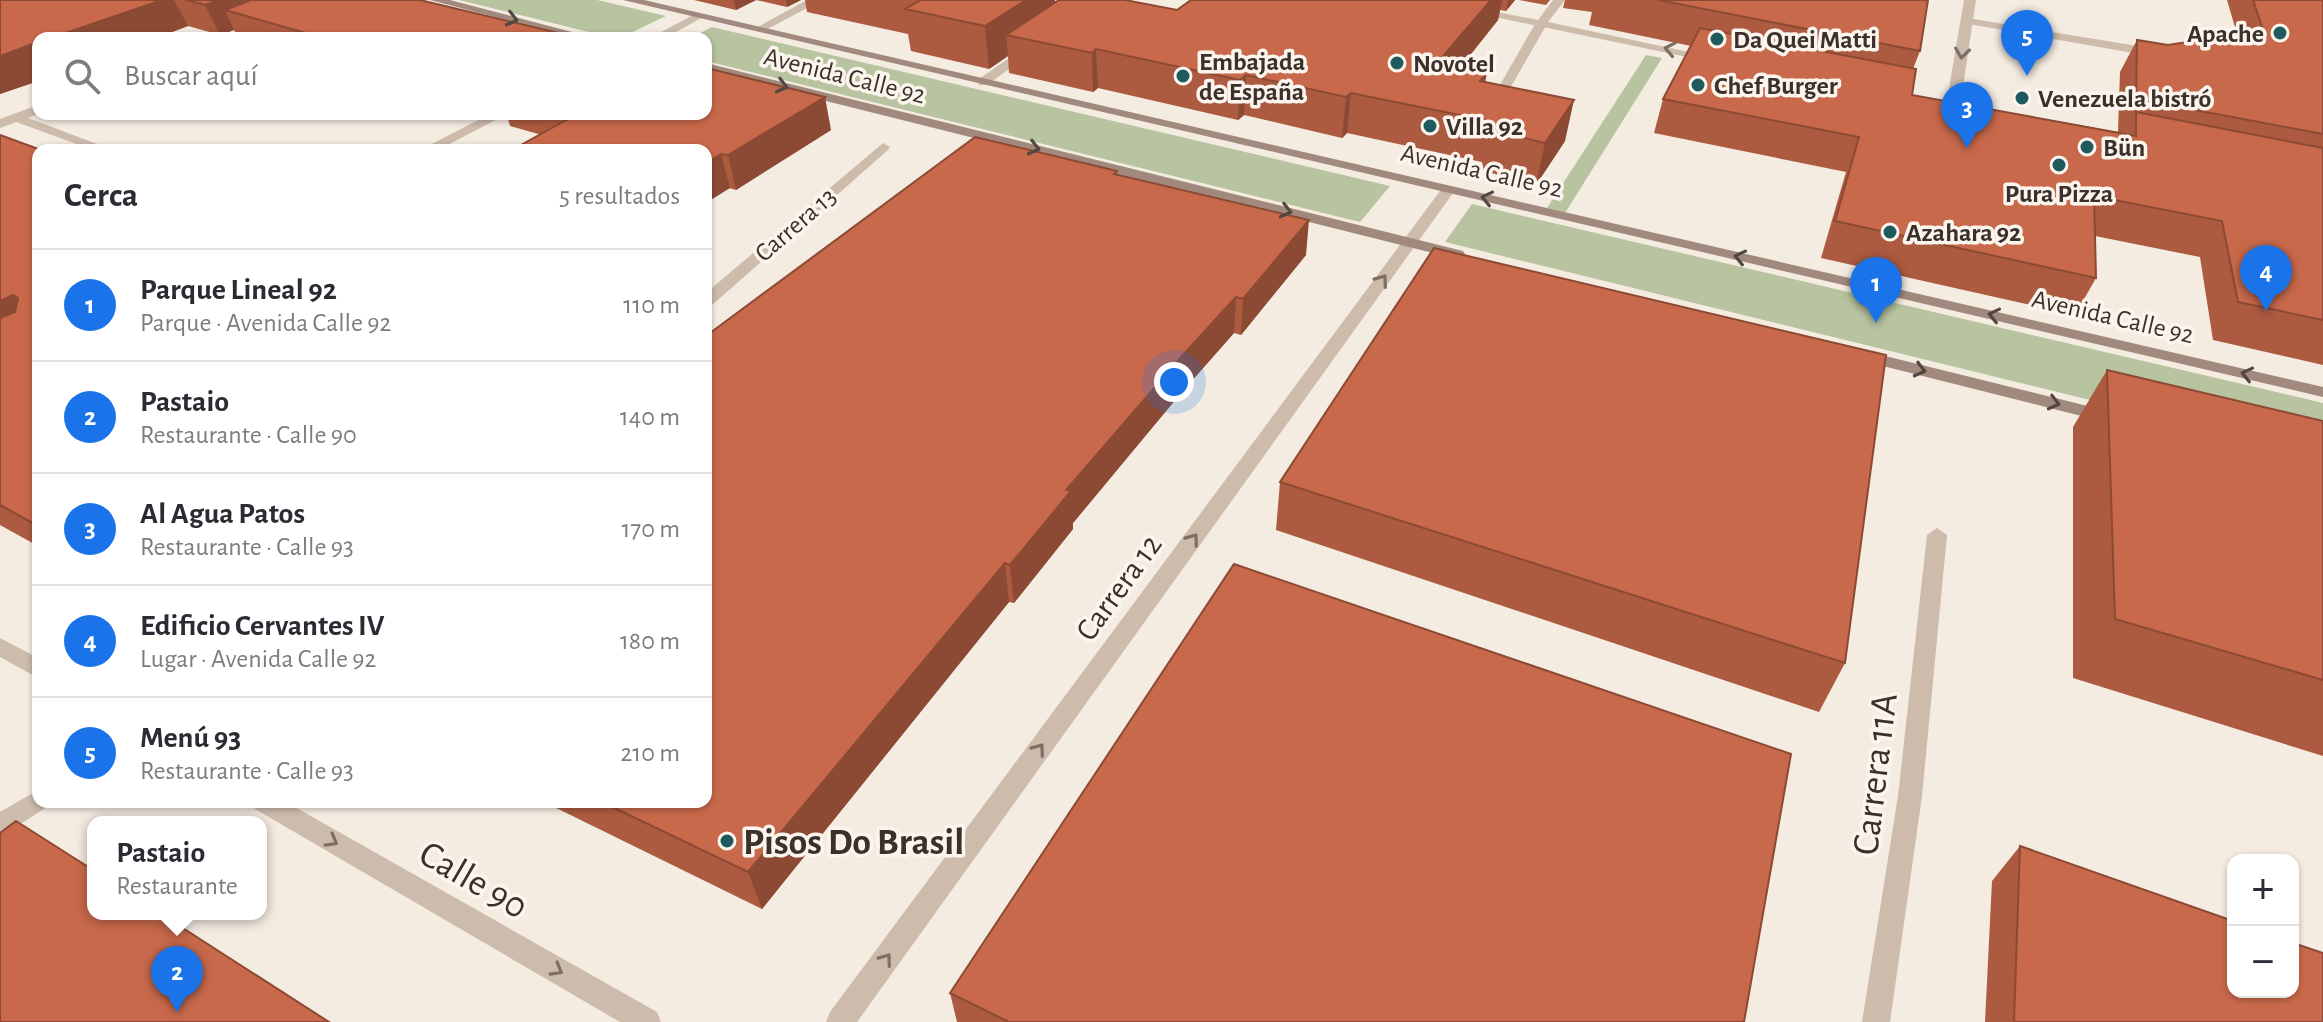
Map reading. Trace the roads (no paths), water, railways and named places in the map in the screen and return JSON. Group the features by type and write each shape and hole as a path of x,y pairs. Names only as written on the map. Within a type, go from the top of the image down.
{"main road":[{"path":"436,0 565,32"},
{"name":"Avenida Calle 92","path":"629,0 2323,392"},
{"name":"Avenida Calle 92","path":"712,68 1471,258"},
{"path":"1843,350 2121,420"}],"street":[{"path":"758,30 816,0"},
{"path":"1419,0 1722,60"},
{"path":"1503,90 1541,24 1559,0"},
{"path":"1953,106 1970,0"},
{"path":"668,32 699,16"},
{"path":"1967,21 2166,55"},
{"path":"243,32 270,22"},
{"path":"983,82 1039,44"},
{"path":"1938,103 1968,109"},
{"path":"0,124 32,111"},
{"path":"16,118 89,144"},
{"path":"439,144 488,120"},
{"name":"Carrera 13","path":"712,297 883,147"},
{"name":"Carrera 12","path":"840,1022 1448,190"},
{"name":"Carrera 11A","path":"1876,1022 1910,796 1937,535"},
{"path":"0,646 32,665"},
{"path":"0,826 32,804"},
{"name":"Calle 90","path":"274,808 647,1022"}],"place":[{"name":"Apache","path":"2280,33"},
{"name":"Da Quei Matti","path":"1717,39"},
{"name":"Novotel","path":"1397,63"},
{"name":"Embajada de España","path":"1183,76"},
{"name":"Menú 93","path":"2027,76"},
{"name":"Chef Burger","path":"1698,85"},
{"name":"Venezuela bistró","path":"2022,98"},
{"name":"Villa 92","path":"1430,126"},
{"name":"Bün","path":"2087,147"},
{"name":"Al Agua Patos","path":"1967,148"},
{"name":"Pura Pizza","path":"2059,165"},
{"name":"Azahara 92","path":"1890,232"},
{"name":"Edificio Cervantes IV","path":"2266,311"},
{"name":"Parque Lineal 92","path":"1876,323"},
{"name":"Pisos Do Brasil","path":"727,841"},
{"name":"Pastaio","path":"177,1012"}]}
